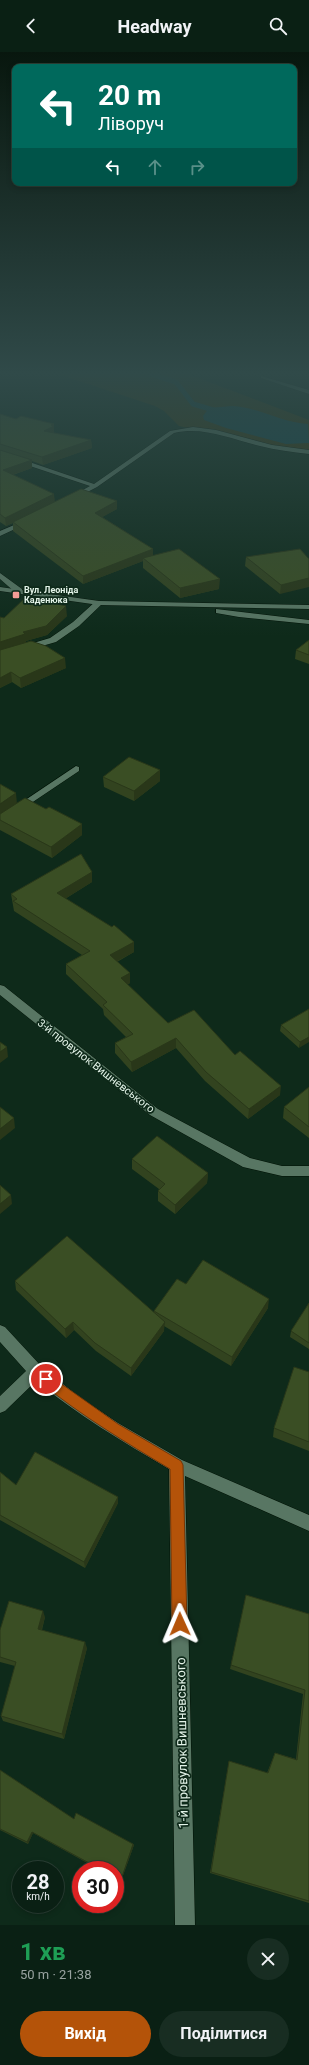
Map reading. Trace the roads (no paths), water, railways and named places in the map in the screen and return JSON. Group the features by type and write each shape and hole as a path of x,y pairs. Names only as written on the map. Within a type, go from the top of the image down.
{"street":[{"path":"22,461 95,486"},
{"path":"68,500 95,486 130,461"},
{"path":"0,534 34,518"},
{"path":"0,575 19,591"},
{"path":"0,589 100,603 309,607"},
{"path":"0,656 53,640 76,624 100,603"},
{"path":"199,606 239,615 309,622"},
{"path":"0,821 76,769"},
{"name":"3-й провулок Вишневського","path":"0,989 154,1112 247,1163 282,1171 309,1171"},
{"path":"0,1332 36,1371 74,1402 114,1428 176,1465 309,1523"},
{"path":"0,1406 36,1371"},
{"name":"1-й провулок Вишневського","path":"176,1465 185,1925"}],"place":[{"name":"Вул. Леоніда Каденюка","path":"16,595"}]}
